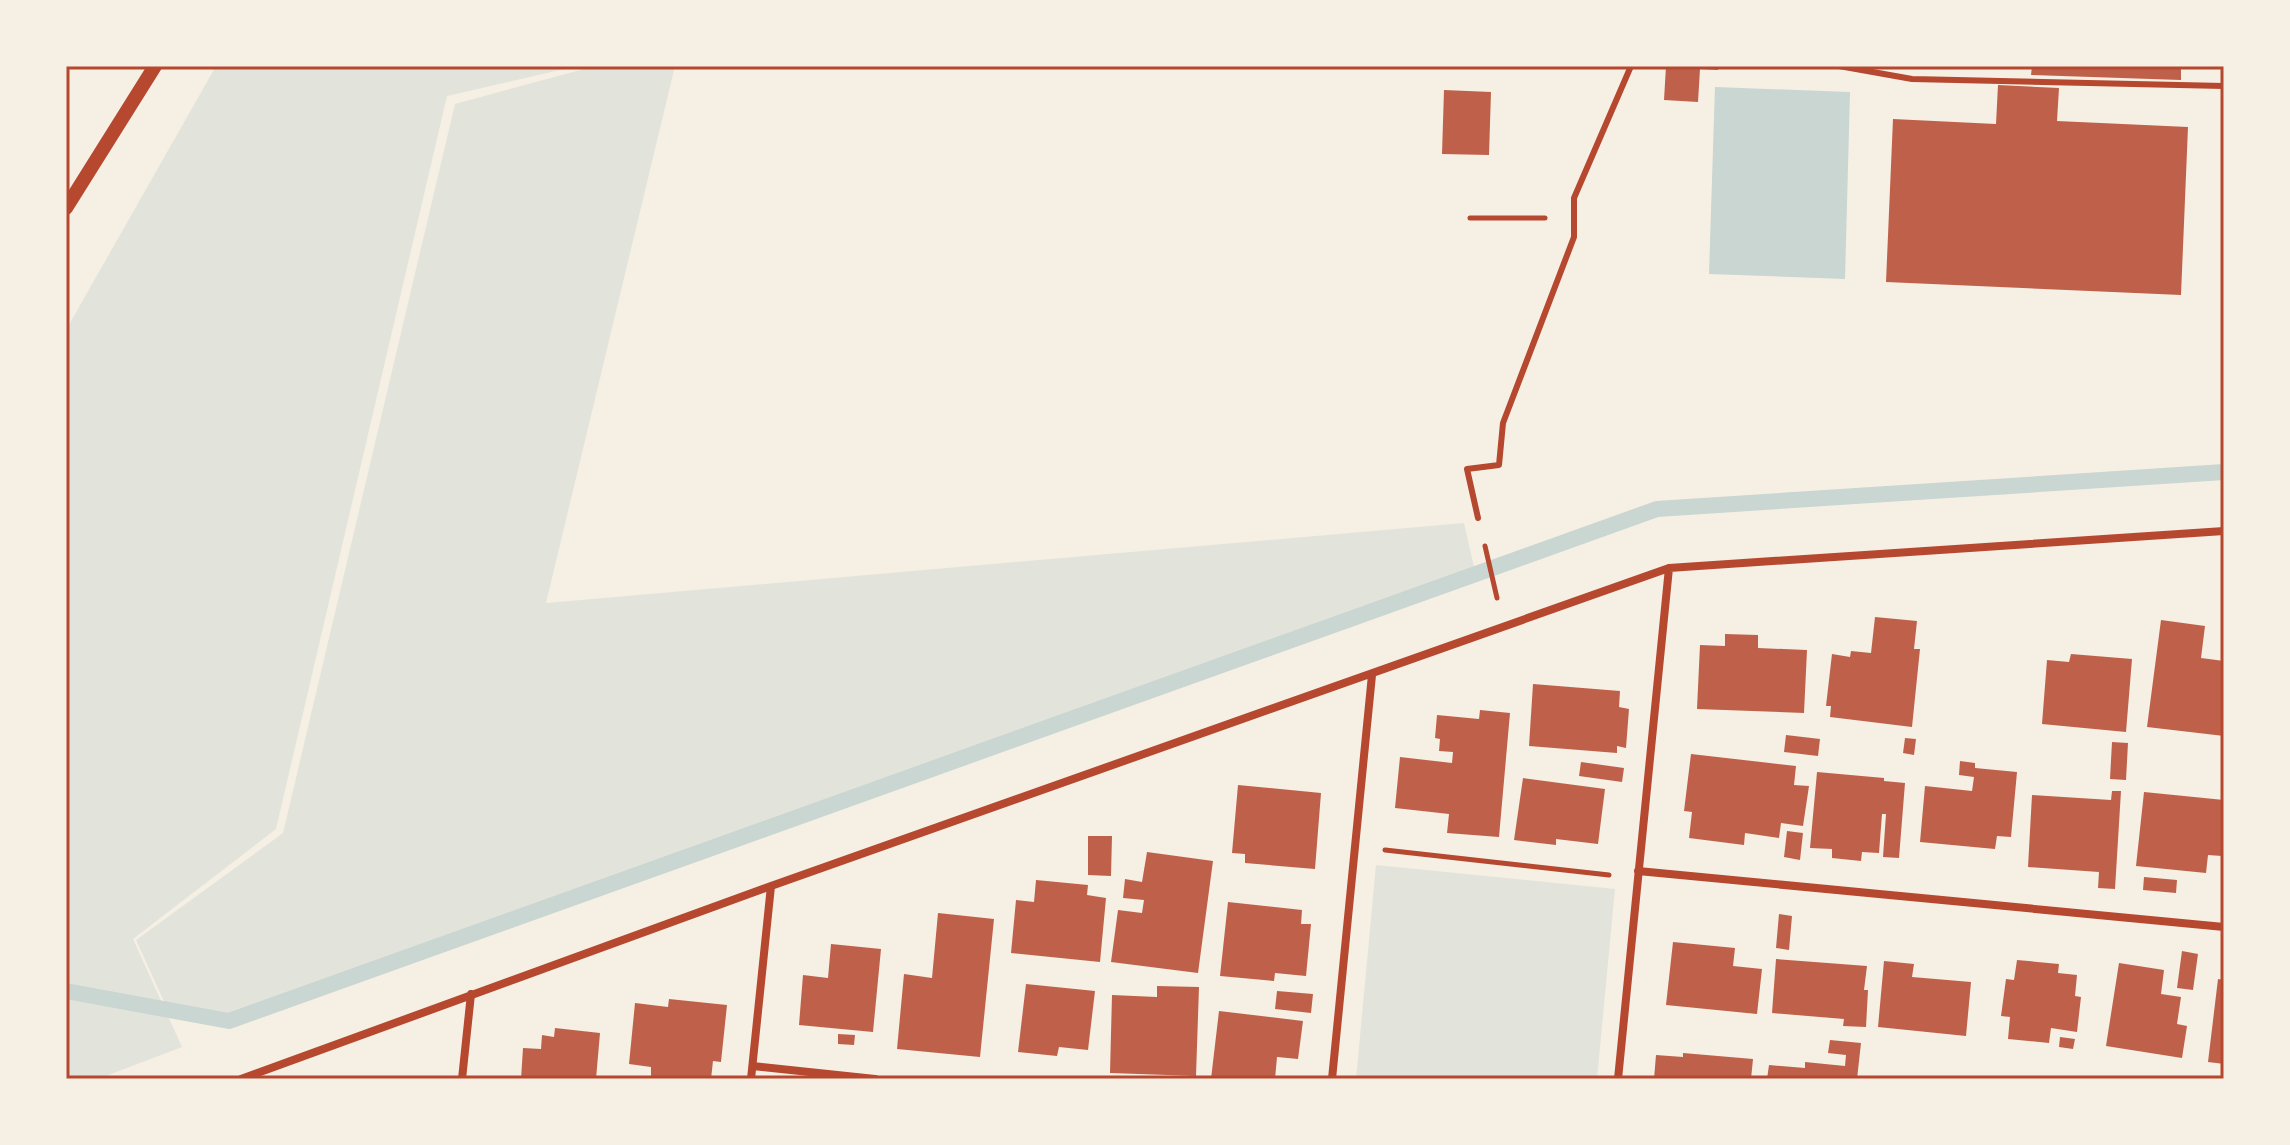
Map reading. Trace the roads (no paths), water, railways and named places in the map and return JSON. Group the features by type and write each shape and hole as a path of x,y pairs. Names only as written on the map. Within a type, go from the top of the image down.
{"street":[{"path":"66,208 155,66"},
{"path":"241,1079 771,886 1669,568 2224,531"},
{"path":"1618,1079 1669,568"},
{"path":"1332,1079 1372,675"},
{"path":"1638,874 2224,927"},
{"path":"751,1079 771,886"},
{"path":"462,1079 471,994"},
{"path":"753,1066 875,1079"}],"lane":[{"path":"1478,518 1467,469 1499,465 1503,423 1574,237 1574,198 1631,66"},
{"path":"1839,66 1912,79 2224,86"}],"waterway":[{"path":"66,991 229,1021 1657,509 2224,472"}]}
